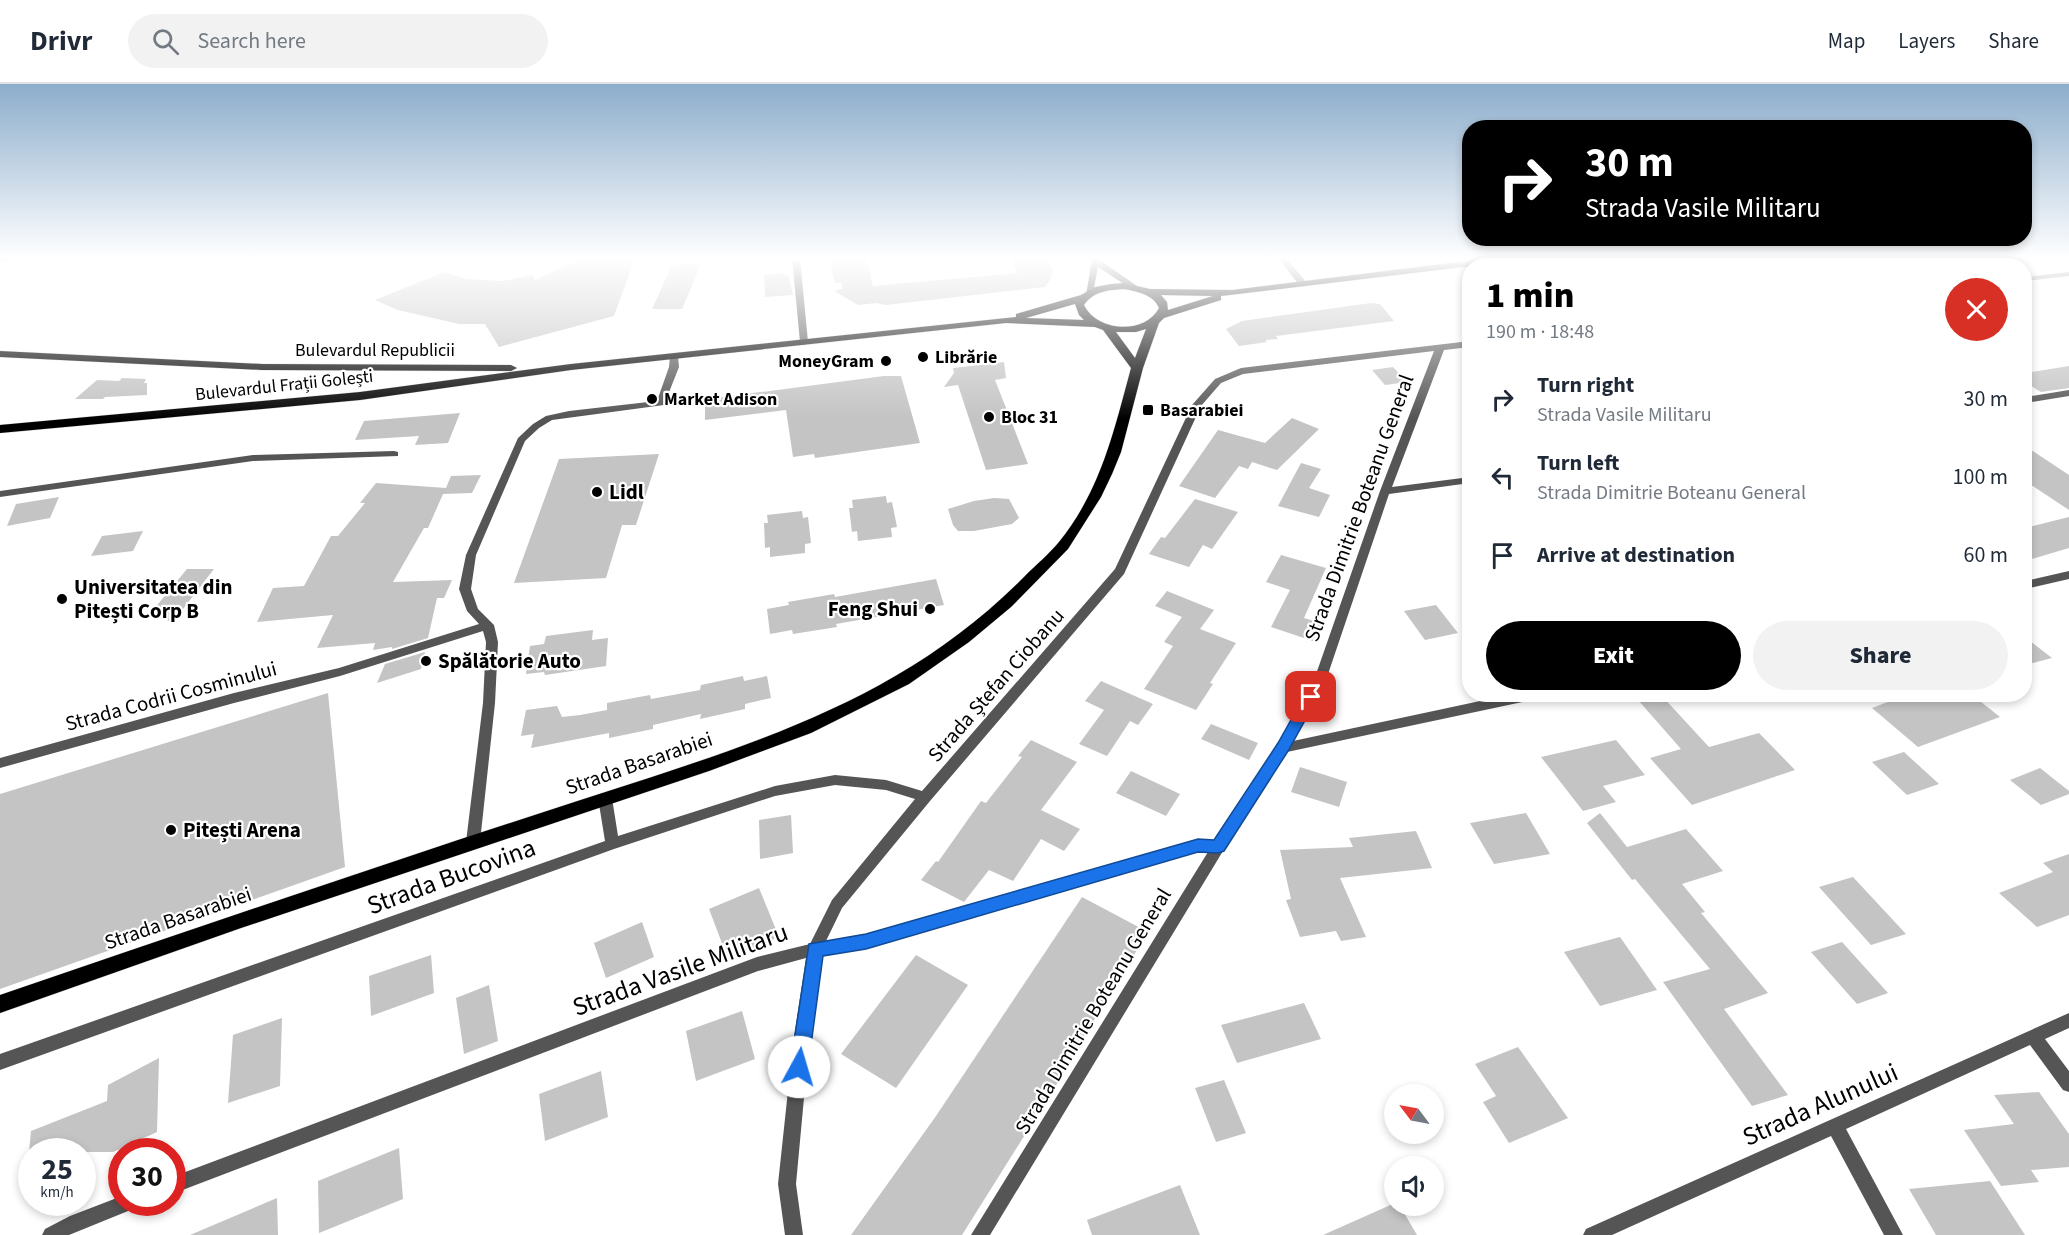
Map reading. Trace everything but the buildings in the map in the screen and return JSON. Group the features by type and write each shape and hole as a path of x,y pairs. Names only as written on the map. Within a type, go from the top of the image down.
{"main road":[{"path":"1006,320 1034,312"},
{"path":"1080,312 1094,324"},
{"path":"1159,319 1160,312"},
{"path":"571,367 1006,320 1094,324 1107,328 1132,329 1179,312"},
{"name":"Strada Basarabiei","path":"0,1004 805,729 904,680 964,638 1030,582 1063,546 1095,497 1115,452 1137,368 1159,319"},
{"path":"1107,328 1137,368"},
{"name":"Bulevardul Republicii","path":"0,354 262,368 571,367"},
{"name":"Bulevardul Frații Golești","path":"0,429 360,396 571,367"},
{"path":"360,396 381,386 386,376 379,369"}],"street":[{"path":"801,312 804,342"},
{"name":"Strada Ștefan Ciobanu","path":"794,1235 787,1184 801,1044 815,949 837,904 925,797 1120,571 1197,405 1218,381 1241,371 1462,345"},
{"name":"Strada Dimitrie Boteanu General","path":"980,1235 1218,847 1283,747 1320,680 1385,491 1440,348"},
{"path":"473,842 477,786 489,703 492,642 488,625 473,611 465,588 471,555 521,440 549,418 661,403 674,367 674,356"},
{"path":"2032,399 2069,393"},
{"path":"0,494 253,458 394,454"},
{"path":"1385,491 1462,481"},
{"path":"2032,583 2069,575"},
{"name":"Strada Codrii Cosminului","path":"0,763 353,668 488,625"},
{"path":"1283,747 1499,702"},
{"name":"Strada Bucovina","path":"0,1062 612,844 775,791 835,780 886,785 925,797"},
{"path":"605,798 612,844"},
{"name":"Strada Vasile Militaru","path":"186,1181 757,964 815,949 866,941 1198,845 1218,847"},
{"name":"Strada Alunului","path":"1592,1235 1624,1228 1835,1126 2069,1020"},
{"path":"2033,1036 2069,1084"},
{"path":"1835,1126 1894,1235"},
{"path":"51,1235 76,1222 108,1210"}],"place":[{"name":"Librărie","path":"923,357"},
{"name":"MoneyGram","path":"886,361"},
{"name":"Market Adison","path":"652,399"},
{"name":"Basarabiei","path":"1148,410"},
{"name":"Bloc 31","path":"989,417"},
{"name":"Lidl","path":"597,492"},
{"name":"Universitatea din Pitești Corp B","path":"62,599"},
{"name":"Feng Shui","path":"930,609"},
{"name":"Spălătorie Auto","path":"426,661"},
{"name":"Pitești Arena","path":"171,830"}],"route":[{"path":"799,1067 815,949 866,941 1198,845 1218,847 1283,747 1311,697"}]}
